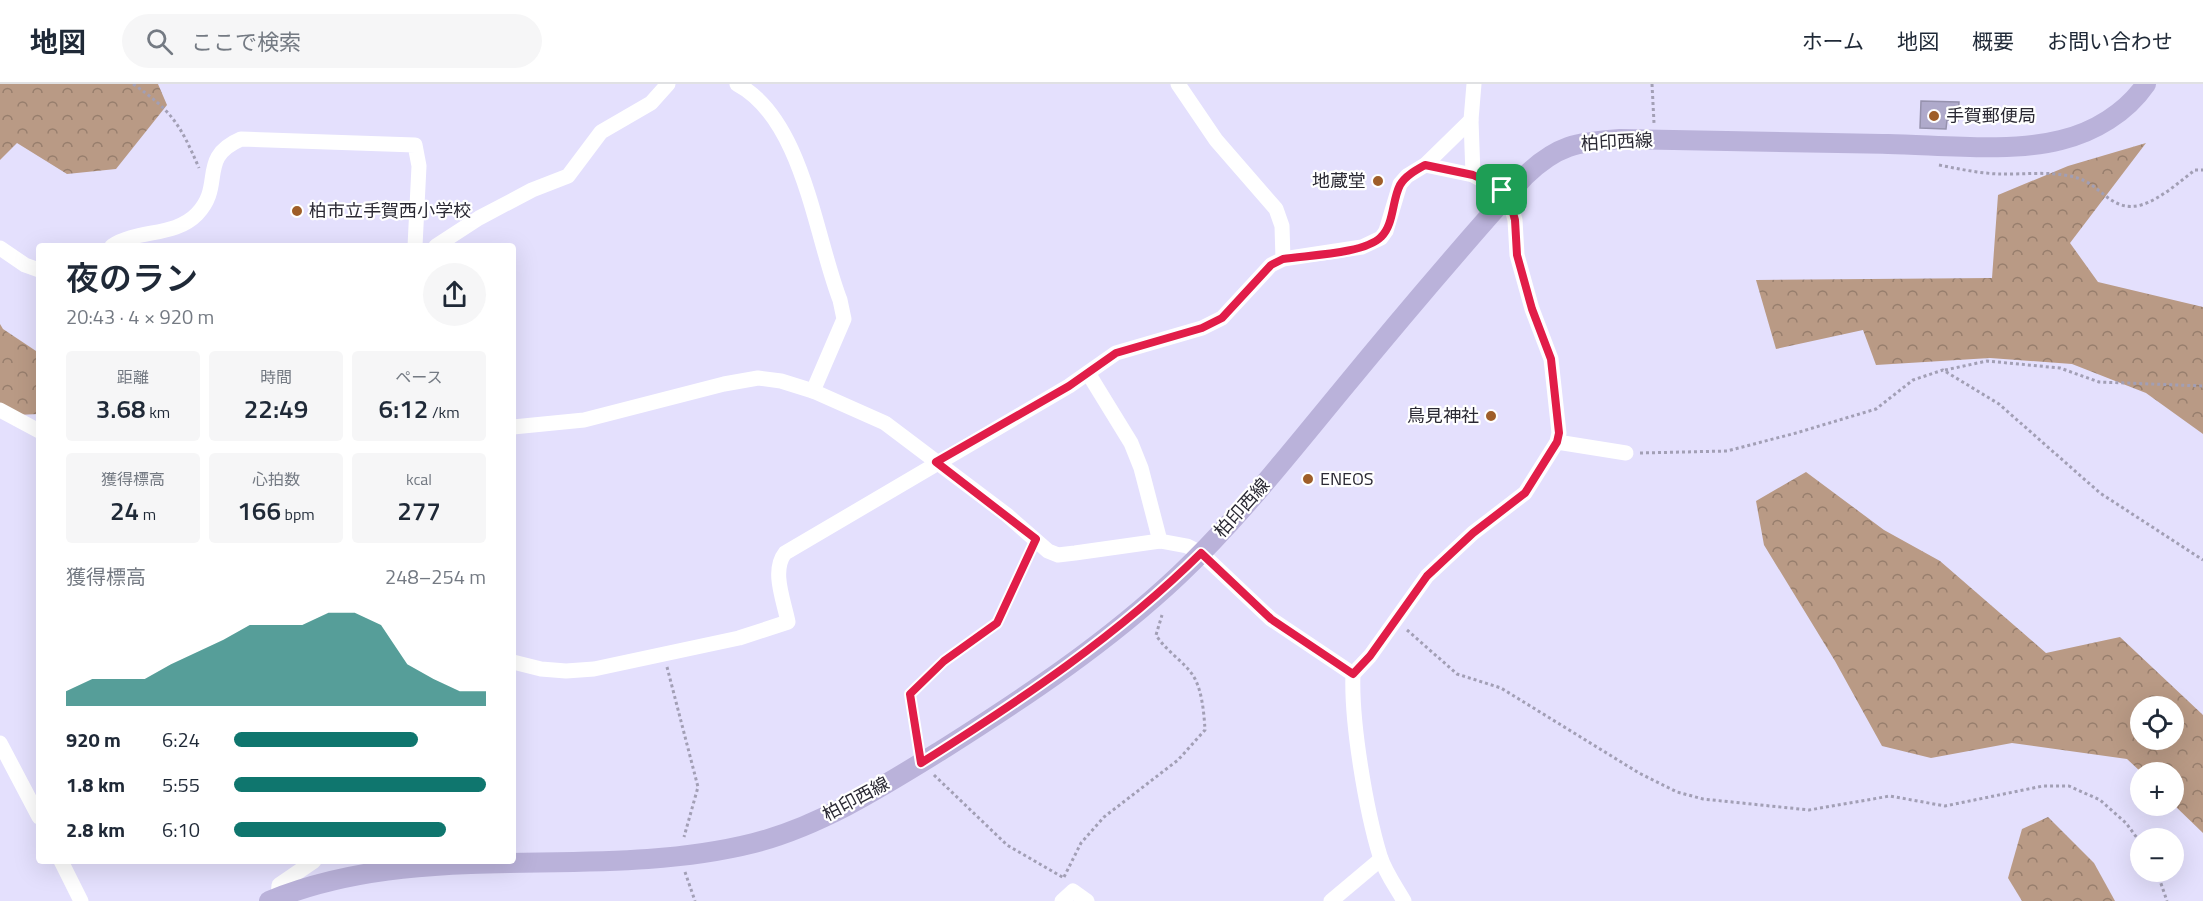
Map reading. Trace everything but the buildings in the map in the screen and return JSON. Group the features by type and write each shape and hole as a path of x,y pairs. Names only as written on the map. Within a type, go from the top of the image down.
{"main road":[{"name":"柏印西線","path":"516,863 719,851 790,831 835,813 921,763 1056,675 1110,636 1201,553 1277,468 1419,296 1508,195 1544,157 1564,147 1589,141 1655,140 1965,146 2036,144 2059,141 2085,133 2108,120 2128,104 2146,84"},
{"name":"柏印西線","path":"273,899 319,884 405,868 489,864"}],"street":[{"path":"441,243 479,218 532,190 568,176 601,132 651,103 668,84"},
{"path":"737,84 763,105 790,146 840,300 844,319 813,391"},
{"path":"1178,84 1216,141 1276,209 1282,226 1283,259"},
{"path":"1473,175 1474,84"},
{"path":"516,663 566,671 594,669 739,638 789,622 778,573 779,561 785,553 936,462 1019,416 1116,353 1202,328 1222,318 1271,265 1283,259 1362,248 1381,238 1386,231 1400,184 1407,176 1425,165 1472,120"},
{"path":"118,243 130,237 176,227 196,216 211,197 213,164 218,155 228,145 241,140 415,145 419,166 415,243"},
{"path":"1404,901 1381,859 1361,760 1353,674 1370,656 1427,576 1447,556 1525,493 1557,442 1558,417 1551,359 1532,309 1520,266 1515,220 1508,195 1473,175 1425,165"},
{"path":"0,248 25,265 36,269"},
{"path":"1088,373 1131,443 1141,468 1160,541"},
{"path":"516,427 584,420 724,384 758,378 813,391 885,423 914,442 1048,551 1058,555 1160,541 1187,546 1201,553 1265,614 1353,674"},
{"path":"0,410 36,429"},
{"path":"1557,442 1626,453"},
{"path":"0,742 36,811"},
{"path":"1330,901 1381,859"},
{"path":"62,864 81,901"},
{"path":"273,899 279,885 310,864"},
{"path":"1068,896 1087,901"}],"path":[{"path":"133,84 161,103 182,129 211,197"},
{"path":"1652,84 1655,140"},
{"path":"1933,164 1998,174 2067,177 2084,181 2110,201 2123,206 2140,205 2162,195 2195,170 2203,170"},
{"path":"1626,453 1726,451 1750,445 1876,408 1913,380 1943,370 1987,361 2060,368 2099,382 2203,386"},
{"path":"1943,370 1999,404 2100,493 2203,560"},
{"path":"1036,539 997,623 944,661 910,694 921,763 1007,845 1064,878"},
{"path":"1068,896 1064,878 1081,843 1104,817 1178,760 1205,730 1204,710 1193,675 1164,647 1156,635 1164,606 1158,594"},
{"path":"1395,620 1457,674 1501,688 1639,773 1677,792 1703,799 1809,810 1890,796 1945,806 2043,786 2069,786 2100,800 2130,828"},
{"path":"664,655 698,787 678,855 695,901"},
{"path":"2160,882 2167,901"}],"green space":[{"path":"0,84 158,84 167,105 116,169 67,174 17,143 0,160"},
{"path":"2146,143 2070,243 2098,282 2203,307 2203,434 2146,393 2072,364 1990,358 1876,365 1863,330 1776,349 1756,280 1992,278 1998,195 2068,166"},
{"path":"0,324 3,329 36,351 36,414 16,415 0,404"},
{"path":"1806,472 1884,530 1940,561 2046,653 2120,637 2183,696 2130,696 2130,750 2184,750 2184,697 2203,715 2203,833 2184,815 2184,762 2130,762 2127,759 2012,743 1931,758 1882,746 1835,661 1764,545 1756,501"},
{"path":"2048,817 2094,863 2115,901 2022,901 2008,878 2022,829"}],"place":[{"name":"手賀郵便局","path":"1934,116"},
{"name":"地蔵堂","path":"1378,181"},
{"name":"柏市立手賀西小学校","path":"297,211"},
{"name":"鳥見神社","path":"1491,416"},
{"name":"ENEOS","path":"1308,479"}],"route":[{"path":"1425,165 1473,175 1502,190 1508,195 1515,220 1517,255 1532,309 1551,359 1558,417 1557,442 1525,493 1473,533 1427,576 1370,656 1353,674 1252,604 1218,567 1201,553 1110,636 998,714 921,763 910,694 944,661 997,623 1036,539 936,462 1069,386 1116,353 1202,328 1222,318 1271,265 1283,259 1362,248 1381,238 1386,231 1400,184 1407,176 1425,165"}]}
